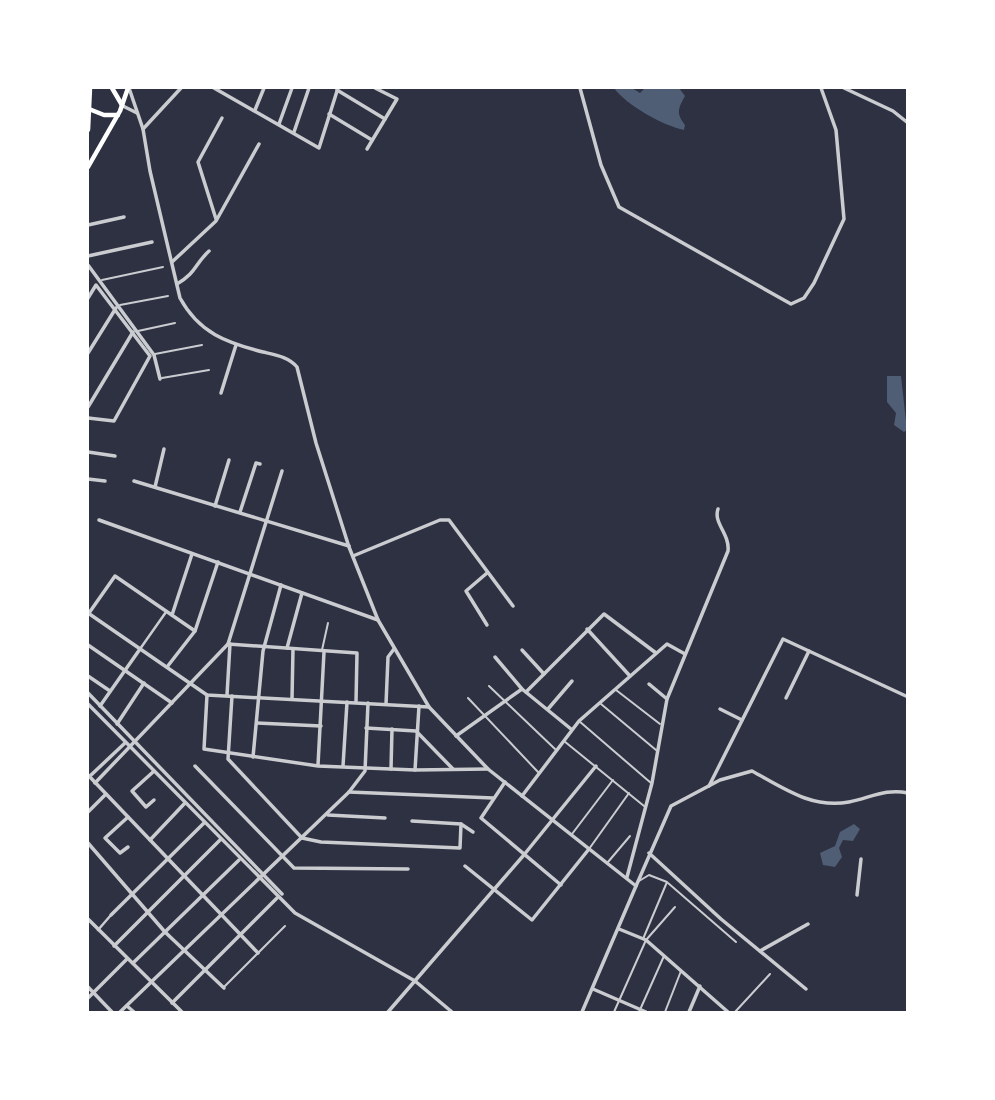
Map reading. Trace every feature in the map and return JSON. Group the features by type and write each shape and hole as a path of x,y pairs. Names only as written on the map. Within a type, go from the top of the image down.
{"main road":[{"path":"88,130 90,88"},
{"path":"111,88 122,106"},
{"path":"88,167 118,115 129,88"},
{"path":"89,109 104,116 118,115"}],"street":[{"path":"129,88 144,129 180,298 190,314 215,337 284,358 298,367 316,443 349,547 379,620 429,707 488,769 570,836 637,883"},
{"path":"144,129 181,88"},
{"path":"214,88 319,148 337,89 385,119"},
{"path":"255,110 264,88"},
{"path":"279,124 292,88"},
{"path":"294,132 309,88"},
{"path":"367,149 397,99 375,88"},
{"path":"580,88 601,165 619,207 791,304 804,298 814,284 844,219 836,130 821,88"},
{"path":"844,88 893,111 908,122"},
{"path":"122,106 139,114"},
{"path":"329,114 372,140"},
{"path":"216,220 198,162 222,118"},
{"path":"172,262 216,220 259,144"},
{"path":"88,225 124,217"},
{"path":"88,256 152,242"},
{"path":"177,284 195,274 200,259 209,251"},
{"path":"88,265 152,356 159,379"},
{"path":"88,298 96,285 118,307"},
{"path":"88,353 118,307"},
{"path":"88,407 135,331"},
{"path":"221,393 236,345"},
{"path":"88,418 114,421 152,356"},
{"path":"155,487 164,450"},
{"path":"88,452 116,456"},
{"path":"215,506 229,460"},
{"path":"240,512 256,463 260,464"},
{"path":"282,471 229,644 228,759 302,838 321,842 460,848 461,824"},
{"path":"88,479 105,481"},
{"path":"134,481 349,547"},
{"path":"627,877 652,783 660,724 667,699 728,551 729,540 717,520 718,509"},
{"path":"99,520 379,620"},
{"path":"353,556 440,520 449,520 513,606"},
{"path":"172,615 192,553"},
{"path":"167,667 195,631 218,562"},
{"path":"487,573 466,591 487,625"},
{"path":"195,631 115,576 88,614 207,695 429,707"},
{"path":"253,757 265,647 281,586"},
{"path":"287,649 302,593"},
{"path":"100,706 166,611"},
{"path":"456,736 544,674 581,634 604,614 656,653"},
{"path":"587,629 630,676"},
{"path":"708,786 783,639 908,698"},
{"path":"229,644 357,653 356,702"},
{"path":"229,644 139,736 125,743 88,776 223,913 258,953"},
{"path":"522,796 571,729 656,653 667,644 685,654"},
{"path":"88,645 172,703"},
{"path":"292,699 293,649"},
{"path":"386,704 388,657 394,649"},
{"path":"522,650 544,674"},
{"path":"318,766 323,701 323,651"},
{"path":"786,698 809,651"},
{"path":"495,656 524,690 571,729"},
{"path":"88,676 110,691"},
{"path":"548,709 572,681"},
{"path":"117,724 144,683"},
{"path":"649,684 667,699"},
{"path":"88,693 282,894"},
{"path":"207,695 204,749 318,766 415,770 488,769"},
{"path":"343,767 347,702"},
{"path":"120,1013 349,792 366,766 368,703"},
{"path":"88,704 295,914 415,982 453,1013"},
{"path":"415,770 419,706"},
{"path":"720,709 741,720"},
{"path":"257,723 321,726"},
{"path":"366,728 416,731 454,770"},
{"path":"391,769 392,729"},
{"path":"95,783 133,740"},
{"path":"195,766 294,868 408,869"},
{"path":"388,1013 523,856 596,766"},
{"path":"582,1013 671,806 708,786 752,771 808,800 849,802 888,790 908,793"},
{"path":"153,772 132,791 146,807 154,800"},
{"path":"505,782 481,816 482,820 561,886"},
{"path":"349,792 493,798"},
{"path":"88,811 106,794"},
{"path":"150,839 185,803"},
{"path":"328,815 385,818"},
{"path":"128,817 105,838 120,853 128,847"},
{"path":"412,821 461,824 473,832"},
{"path":"98,930 131,893 204,823"},
{"path":"114,946 221,839"},
{"path":"88,843 165,932 224,988"},
{"path":"465,866 532,920 589,849"},
{"path":"649,853 806,989"},
{"path":"858,895 861,859"},
{"path":"132,964 239,860"},
{"path":"172,1003 277,898"},
{"path":"88,919 182,1013"},
{"path":"760,951 808,924"},
{"path":"619,929 644,940 664,955 728,1013"},
{"path":"88,998 127,960"},
{"path":"690,1013 699,986"},
{"path":"88,987 112,1013"},
{"path":"593,989 646,1013"},
{"path":"716,1013 719,1004"},
{"path":"127,1006 134,1013"}],"lane":[{"path":"101,280 163,267"},
{"path":"118,307 168,296"},
{"path":"135,331 175,323"},
{"path":"152,356 202,345"},
{"path":"159,379 209,370"},
{"path":"323,651 328,623"},
{"path":"489,686 556,750"},
{"path":"615,690 660,724"},
{"path":"468,698 539,772"},
{"path":"599,703 657,750"},
{"path":"579,721 652,783"},
{"path":"563,740 646,808"},
{"path":"570,836 613,780"},
{"path":"589,849 629,793"},
{"path":"607,863 630,836"},
{"path":"637,883 649,875 667,882 736,942"},
{"path":"614,1013 667,882"},
{"path":"644,940 675,907"},
{"path":"224,988 285,926"},
{"path":"640,1011 664,955"},
{"path":"665,1013 681,971"},
{"path":"735,1013 770,974"}],"water":[{"path":"614,88 632,88 640,93 645,88 679,88 685,96 679,111 685,125 684,130 646,114"},
{"path":"887,376 901,376 907,430 904,432 894,425 896,413 887,402"},
{"path":"854,824 860,829 853,841 843,840 839,848 842,857 835,867 823,865 820,853 835,846 840,832"}]}
